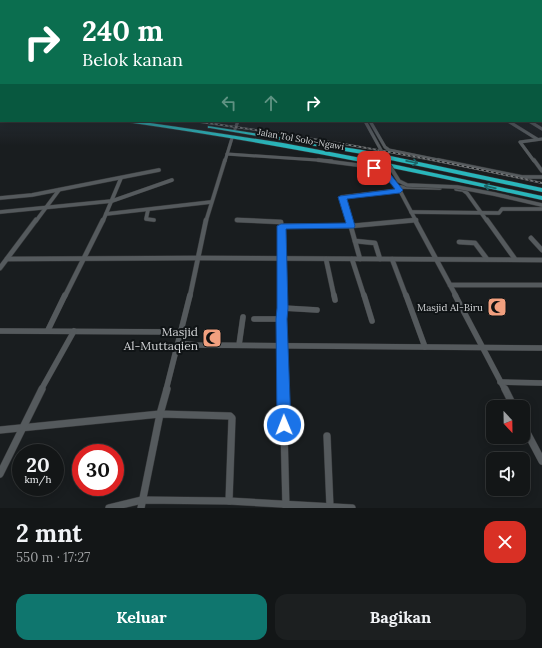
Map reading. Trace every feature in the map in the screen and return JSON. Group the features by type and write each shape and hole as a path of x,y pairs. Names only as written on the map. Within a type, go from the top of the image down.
{"highway":[{"name":"Jalan Tol Solo–Ngawi","path":"133,122 361,158 542,198"},
{"name":"Jalan Tol Solo–Ngawi","path":"172,122 362,152 542,190"}],"street":[{"path":"235,129 238,122"},
{"path":"366,122 393,173 399,181 408,185 457,186 542,205"},
{"path":"371,122 385,147 389,150 522,177 542,177"},
{"path":"510,122 538,139"},
{"path":"531,122 542,129"},
{"path":"142,504 160,414 182,332 211,202 232,138"},
{"path":"542,139 520,142 542,170"},
{"path":"227,154 332,161 385,172 399,189 510,400"},
{"path":"0,198 28,196 159,170"},
{"path":"48,330 106,214 121,178"},
{"path":"0,212 45,209 112,201 172,180"},
{"path":"360,259 342,197 399,189 460,189 467,193 515,259"},
{"path":"0,268 58,190"},
{"path":"106,214 211,202"},
{"path":"411,212 499,213 502,209 542,209"},
{"path":"148,210 146,219 154,220"},
{"path":"237,220 280,221 281,226 283,308 281,319 283,346 286,506"},
{"path":"281,226 351,226 416,220"},
{"path":"531,238 542,250"},
{"path":"355,241 375,243 380,259"},
{"path":"459,242 475,243 487,259"},
{"path":"7,260 198,258 542,260"},
{"path":"326,259 335,300"},
{"path":"352,259 372,321"},
{"path":"392,259 425,347"},
{"path":"450,285 542,285"},
{"path":"283,308 317,310"},
{"path":"239,345 243,317"},
{"path":"254,319 281,319"},
{"path":"0,331 48,330 182,332"},
{"path":"0,474 44,385 74,331"},
{"path":"179,343 283,346 542,348"},
{"path":"500,382 542,383"},
{"path":"0,430 160,414 232,417 229,501"},
{"path":"327,436 330,507"},
{"path":"530,438 542,461"},
{"path":"109,508 142,504 229,501 286,506 352,508"}],"railway":[{"path":"200,122 368,148 542,183"}],"place":[{"name":"Masjid Al-Biru","path":"497,307"},
{"name":"Masjid Al-Muttaqien","path":"212,338"}],"route":[{"path":"284,425 283,346 281,319 283,308 281,226 351,226 342,197 400,190 385,172 374,168"}]}
